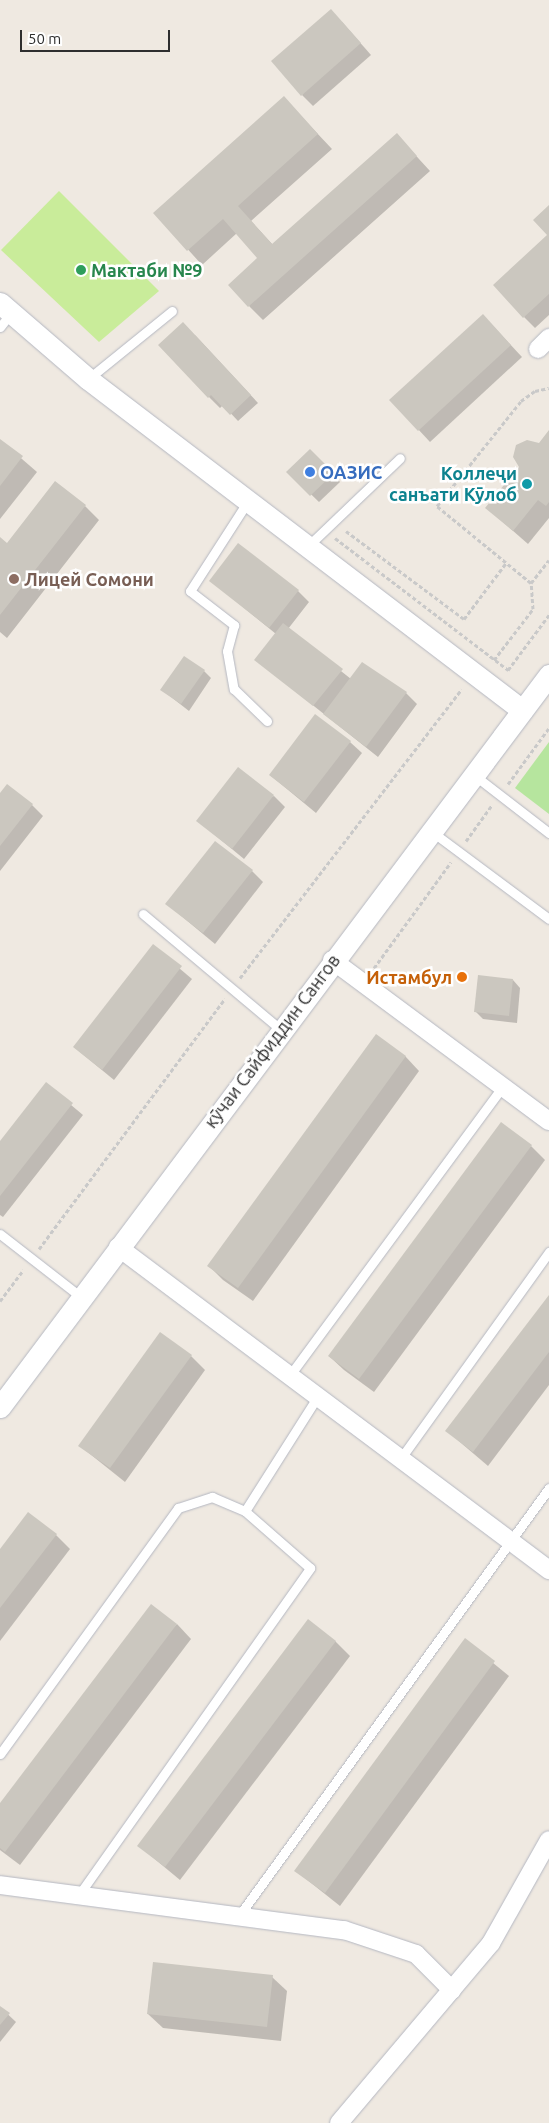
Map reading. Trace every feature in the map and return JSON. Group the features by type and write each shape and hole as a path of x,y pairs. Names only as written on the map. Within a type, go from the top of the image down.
{"street":[{"path":"4,315 522,710"},
{"name":"кӯчаи Сайфиддин Сангов","path":"0,1407 332,960 548,676"},
{"path":"332,960 549,1121"},
{"path":"118,1247 549,1570"},
{"path":"339,2123 491,1943 549,1840"},
{"path":"0,1886 344,1930 416,1954 452,1990"}],"lane":[{"path":"88,379 172,311"},
{"path":"308,546 400,458"},
{"path":"248,501 190,591 234,625 227,651 234,689 267,721"},
{"path":"474,774 549,833"},
{"path":"431,831 549,919"},
{"path":"143,914 281,1030"},
{"path":"290,1375 503,1086"},
{"path":"0,1234 81,1297"},
{"path":"401,1458 549,1252"},
{"path":"245,1511 318,1396"},
{"path":"238,1917 509,1540 549,1488"},
{"path":"0,1754 178,1508 212,1497 245,1511 310,1568 78,1896"}],"path":[{"path":"531,583 437,506 521,402 535,391 549,388"},
{"path":"325,530 508,670"},
{"path":"346,531 464,619 506,563"},
{"path":"494,660 533,609 531,583 549,560"},
{"path":"494,689 549,615"}],"green space":[{"name":"Мактаби №9","path":"59,191 159,291 99,342 1,250"},
{"path":"549,742 549,814 515,788"}],"building":[{"path":"331,9 361,43 301,96 271,61"},
{"name":"Мактаби №9","path":"284,96 318,134 238,206 272,244 397,133 417,156 248,307 228,285 257,258 223,219 187,251 153,213"},
{"path":"549,205 549,294 523,318 493,285 547,235 533,220"},
{"path":"483,314 511,345 418,431 389,400"},
{"path":"183,322 251,395 230,415 211,395 208,398 158,345"},
{"name":"Коллеҷи санъати Кӯлоб","path":"549,430 549,502 546,506 538,500 513,531 485,508 519,467 513,457 516,445 527,440 539,443"},
{"path":"0,439 23,456 0,486"},
{"name":"ОАЗИС","path":"310,449 334,473 310,496 286,472"},
{"name":"Лицей Сомони","path":"55,481 86,505 0,615 0,537 7,543"},
{"path":"238,543 299,590 269,628 209,581"},
{"path":"283,623 343,669 313,706 254,660"},
{"path":"184,656 205,670 181,704 160,690"},
{"path":"362,662 407,692 366,747 323,714"},
{"path":"315,714 351,741 304,802 269,775"},
{"path":"238,767 274,795 232,849 196,821"},
{"path":"7,784 33,804 0,846 0,793"},
{"path":"215,841 253,870 203,933 165,904"},
{"path":"153,944 182,966 102,1070 73,1047"},
{"path":"478,975 513,979 509,1016 474,1012"},
{"path":"376,1034 406,1056 238,1288 207,1266"},
{"path":"46,1082 73,1103 0,1196 0,1141"},
{"path":"501,1122 532,1145 359,1379 328,1356"},
{"path":"549,1295 549,1352 473,1452 445,1431"},
{"path":"160,1332 192,1355 110,1468 78,1446"},
{"path":"28,1512 57,1534 0,1608 0,1549"},
{"path":"151,1604 177,1624 5,1852 0,1848 0,1803"},
{"path":"308,1619 336,1641 165,1867 137,1846"},
{"path":"465,1638 495,1661 325,1893 294,1871"},
{"path":"153,1962 273,1975 267,2027 147,2014"},
{"path":"0,2006 10,2013 0,2025"}],"place":[{"name":"Мактаби №9","path":"81,270"},
{"name":"ОАЗИС","path":"310,472"},
{"name":"Коллеҷи санъати Кӯлоб","path":"527,484"},
{"name":"Лицей Сомони","path":"14,579"},
{"name":"Истамбул","path":"462,977"}]}
